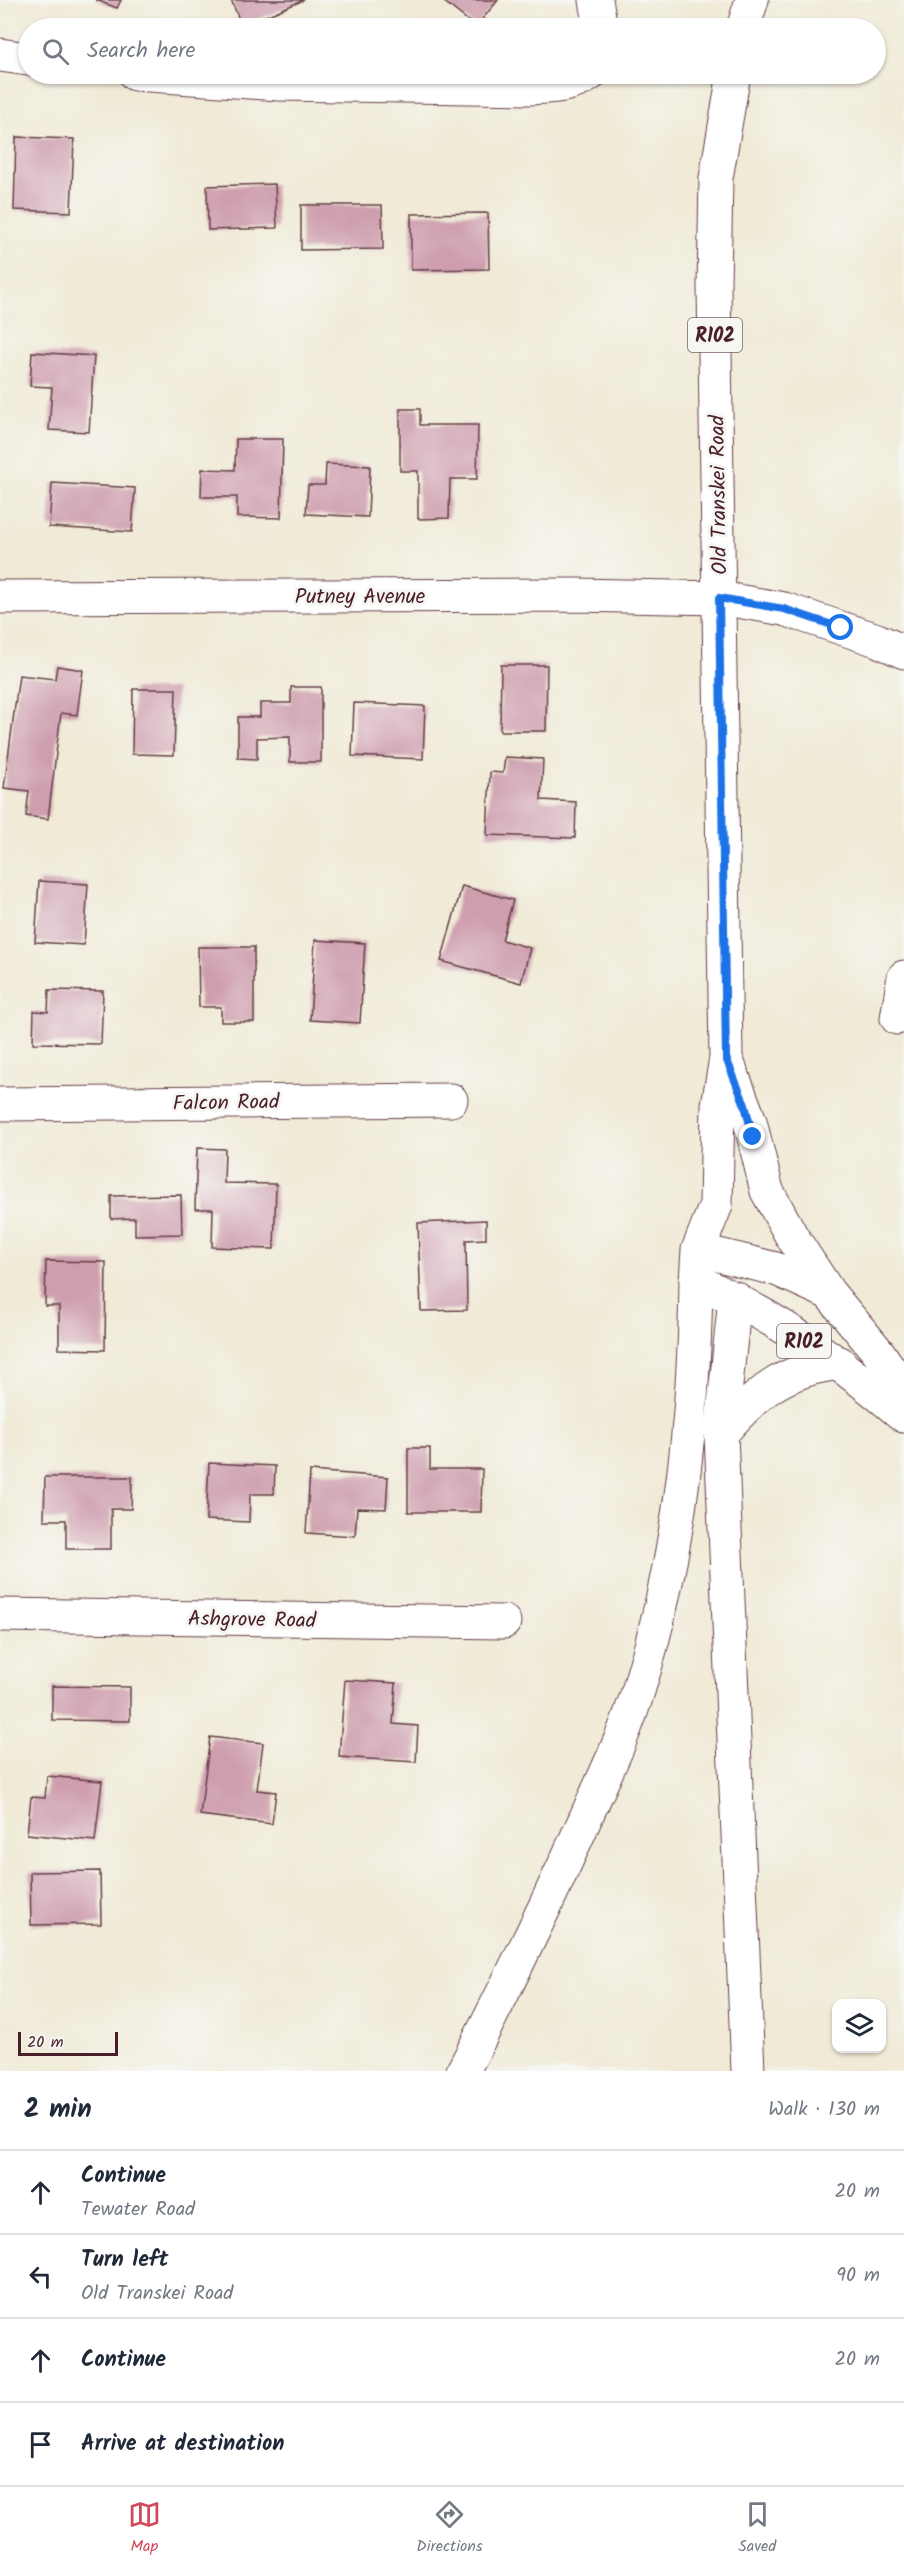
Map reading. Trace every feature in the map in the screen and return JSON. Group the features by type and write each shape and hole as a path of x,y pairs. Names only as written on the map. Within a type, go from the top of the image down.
{"main road":[{"path":"596,0 599,18"},
{"path":"746,18 752,0"},
{"path":"0,56 18,58"},
{"path":"279,84 530,88 572,84"},
{"name":"Old Transkei Road","path":"697,1265 716,1205 718,1105 726,1058 714,286 716,178 732,84"},
{"name":"Putney Avenue","path":"0,597 576,595 719,598 784,609 876,640 904,652"},
{"path":"897,1018 904,977"},
{"path":"726,1058 750,1121 767,1191 790,1235 829,1293"},
{"name":"Falcon Road","path":"0,1104 452,1100"},
{"name":"Old Transkei Road","path":"716,1205 740,1259"},
{"path":"464,2071 583,1825 642,1680 657,1626 677,1535 687,1460 695,1362 697,1265 740,1259 776,1269 829,1293"},
{"path":"740,1259 721,1434 748,2071"},
{"name":"R102","path":"697,1265 735,1298 840,1363 904,1416"},
{"name":"R102","path":"829,1293 878,1352 904,1390"},
{"path":"721,1434 760,1392 784,1377 823,1365 840,1363"},
{"name":"Ashgrove Road","path":"0,1615 504,1622"}],"building":[{"path":"96,0 121,0 117,8"},
{"path":"231,0 304,0 261,18 239,18"},
{"path":"442,0 498,0 483,18 465,18"},
{"path":"16,137 74,139 71,212 14,210"},
{"path":"275,184 277,228 208,230 207,186"},
{"path":"301,205 382,205 383,249 301,250"},
{"path":"488,213 489,269 411,270 411,214"},
{"path":"32,352 94,356 89,432 49,430 52,387 30,386"},
{"path":"400,409 420,409 420,425 478,425 477,479 450,479 449,518 418,519 418,471 400,471"},
{"path":"236,439 283,439 281,518 237,517 237,497 201,497 202,469 235,470"},
{"path":"326,464 370,466 368,517 306,514 308,485 325,485"},
{"path":"52,483 135,488 132,532 49,527"},
{"path":"501,665 547,665 546,731 500,731"},
{"path":"57,666 83,670 77,715 61,713 48,819 26,816 29,791 4,788 19,675 55,679"},
{"path":"291,687 321,687 321,762 290,762 290,737 257,738 257,759 238,758 238,717 260,717 260,703 291,703"},
{"path":"133,689 176,689 174,755 132,754"},
{"path":"354,703 425,706 423,759 352,756"},
{"path":"505,757 543,759 541,800 576,802 575,838 487,835 490,772 503,773"},
{"path":"39,881 88,884 84,945 35,942"},
{"path":"462,886 513,900 502,940 530,948 521,983 441,961"},
{"path":"315,940 365,943 360,1023 310,1020"},
{"path":"198,947 254,947 254,1022 221,1022 221,1007 199,1007"},
{"path":"49,990 103,991 101,1044 33,1043 34,1011 48,1012"},
{"path":"197,1148 225,1149 224,1183 276,1184 274,1249 212,1247 213,1209 195,1209"},
{"path":"181,1195 182,1234 135,1235 135,1218 111,1219 111,1196"},
{"path":"486,1220 486,1239 466,1240 467,1310 421,1311 418,1223"},
{"path":"46,1261 106,1262 105,1350 59,1349 59,1306 45,1306"},
{"path":"408,1448 430,1448 430,1469 482,1469 481,1512 408,1512"},
{"path":"209,1463 275,1466 274,1494 250,1494 249,1522 206,1520"},
{"path":"310,1471 388,1477 386,1509 357,1508 355,1536 306,1533"},
{"path":"45,1477 132,1477 131,1509 111,1509 111,1549 66,1549 66,1520 44,1520"},
{"path":"345,1680 396,1683 393,1724 418,1726 416,1762 339,1757"},
{"path":"52,1686 130,1687 130,1721 52,1720"},
{"path":"210,1737 263,1743 257,1790 276,1792 272,1824 200,1815"},
{"path":"47,1776 102,1781 95,1841 27,1834 31,1797 45,1798"},
{"path":"100,1871 101,1924 31,1925 30,1872"}],"route":[{"path":"753,1137 745,1105 726,1058 719,598 784,609 841,628"}]}
